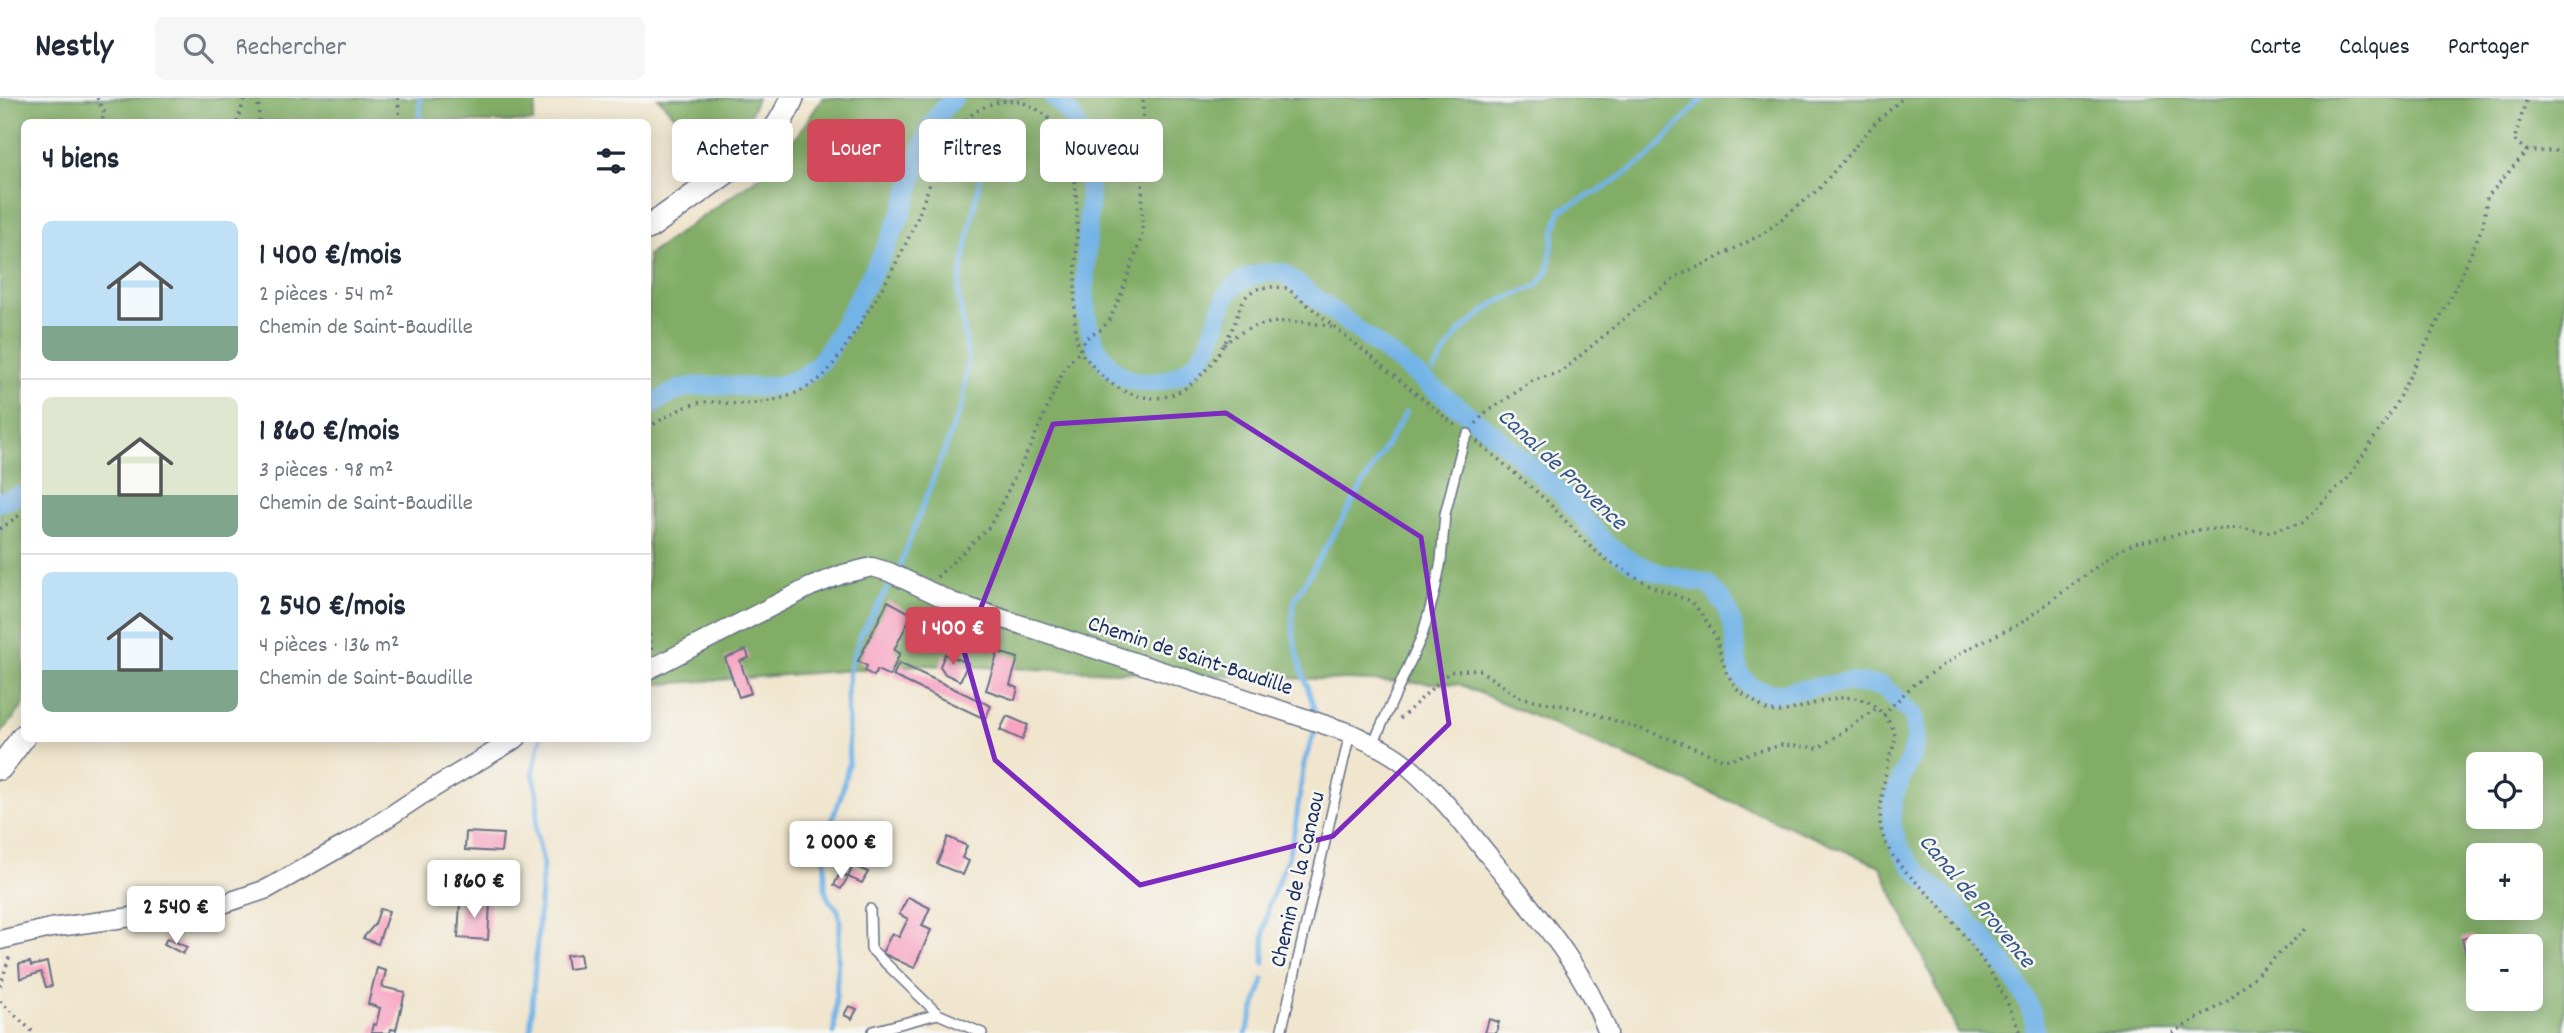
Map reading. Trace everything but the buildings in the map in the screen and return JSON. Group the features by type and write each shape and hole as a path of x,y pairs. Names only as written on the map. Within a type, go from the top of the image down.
{"street":[{"path":"651,226 759,149 785,117 792,98"},
{"name":"Chemin de Saint-Baudille","path":"651,663 810,587 858,569 872,567 889,572 952,602 1350,733 1408,766 1462,821 1576,969 1595,1000 1608,1033"},
{"path":"0,768 21,740"},
{"path":"6,938 131,916 220,905 267,889 357,838 420,796 510,742"}],"lane":[{"path":"1373,744 1422,636 1441,561 1445,514 1463,443 1470,431"},
{"name":"Chemin de la Canaou","path":"1281,1033 1350,733"},
{"path":"870,909 870,949 938,1014 982,1033"},
{"path":"873,1031 938,1014"}],"path":[{"path":"97,98 104,112 103,119"},
{"path":"238,119 244,98"},
{"path":"258,98 258,119"},
{"path":"398,98 400,119"},
{"path":"925,588 990,526 1031,445 1065,367 1080,351 1087,338 1102,329 1111,319 1142,236 1143,98"},
{"path":"1470,431 1483,415 1534,380 1561,372 1678,276 1764,233 1819,189 1875,124 1903,98"},
{"path":"2527,98 2514,140 2527,151 2564,151"},
{"path":"651,426 662,418 702,402 741,404 786,398 808,387 826,373 874,300 905,245 919,213 935,163 958,122 972,108 992,101 1012,100 1031,105 1048,116 1063,135 1071,160 1077,215 1074,322 1080,351 1108,383 1127,394 1148,398 1165,397 1183,390 1196,380 1219,349 1249,293 1265,286 1287,288 1423,402 1470,431 1607,560 1653,587 1691,601 1716,638 1726,672 1738,690 1752,702 1768,711 1780,712 1851,696 1877,708 1890,723 1895,740 1888,760 1880,826 1888,846 1899,866 1941,908 1990,969 2020,1033"},
{"path":"1883,715 1912,687 1971,647 2020,624 2116,552 2135,543 2199,530 2239,528 2266,532 2302,523 2348,478 2392,411 2462,274 2483,225 2487,197 2527,151"},
{"path":"1219,349 1245,329 1268,323 1308,323 1337,329"},
{"path":"0,529 21,514"},
{"path":"1373,744 1449,671 1478,669 1520,697 1580,709 1726,760 1782,745 1819,748 1877,708"},
{"path":"2172,1033 2229,1000 2308,927"},
{"path":"0,986 9,962 6,938"},
{"path":"0,1001 34,1033"}],"highlighted area":[{"path":"1226,413 1421,537 1449,724 1333,836 1140,885 995,760 964,651 1053,424"}],"green space":[{"path":"0,98 537,98 534,119 21,119 21,709 0,735"},
{"path":"658,98 757,98 748,119 678,119"},
{"path":"823,98 2564,98 2564,1033 1958,1033 1880,866 1459,684 922,665 651,685 651,253 751,182 793,182 793,141 807,121 807,182 905,182 905,119 808,119"}],"waterway":[{"path":"420,98 420,119"},
{"name":"Canal de Provence","path":"651,406 685,388 766,387 795,380 815,367 831,346 885,249 904,207 927,136 942,110 954,98"},
{"name":"Canal de Provence","path":"1054,98 1073,118 1084,143 1089,203 1085,297 1088,323 1094,341 1109,365 1123,376 1143,382 1167,380 1178,375 1188,369 1204,352 1224,301 1235,286 1254,275 1283,273 1491,432 1560,492 1608,546 1630,561 1658,573 1709,584 1726,606 1733,626 1739,674 1752,688 1773,694 1846,682 1883,686 1914,716 1916,733 1912,755 1894,797 1892,809 1892,821 1899,846 1917,871 1961,913 2003,962 2026,1000 2033,1017 2035,1033"},
{"path":"1433,371 1459,332 1495,303 1537,286 1548,271 1554,232 1561,210 1606,187 1649,157 1703,98"},
{"path":"900,566 963,401 968,357 958,292 979,182"},
{"path":"1315,712 1295,642 1295,599 1406,412"},
{"name":"Canal de Provence","path":"0,502 21,495"},
{"path":"834,1033 840,922 838,910 829,900 825,889 825,838 841,796 849,761 847,689 851,664 860,636 891,582"},
{"path":"1264,963 1264,930 1269,904 1288,857 1304,763 1315,731"},
{"path":"530,1033 543,863 536,831 538,797 533,772 540,742"},
{"path":"1246,1033 1264,979"}]}
